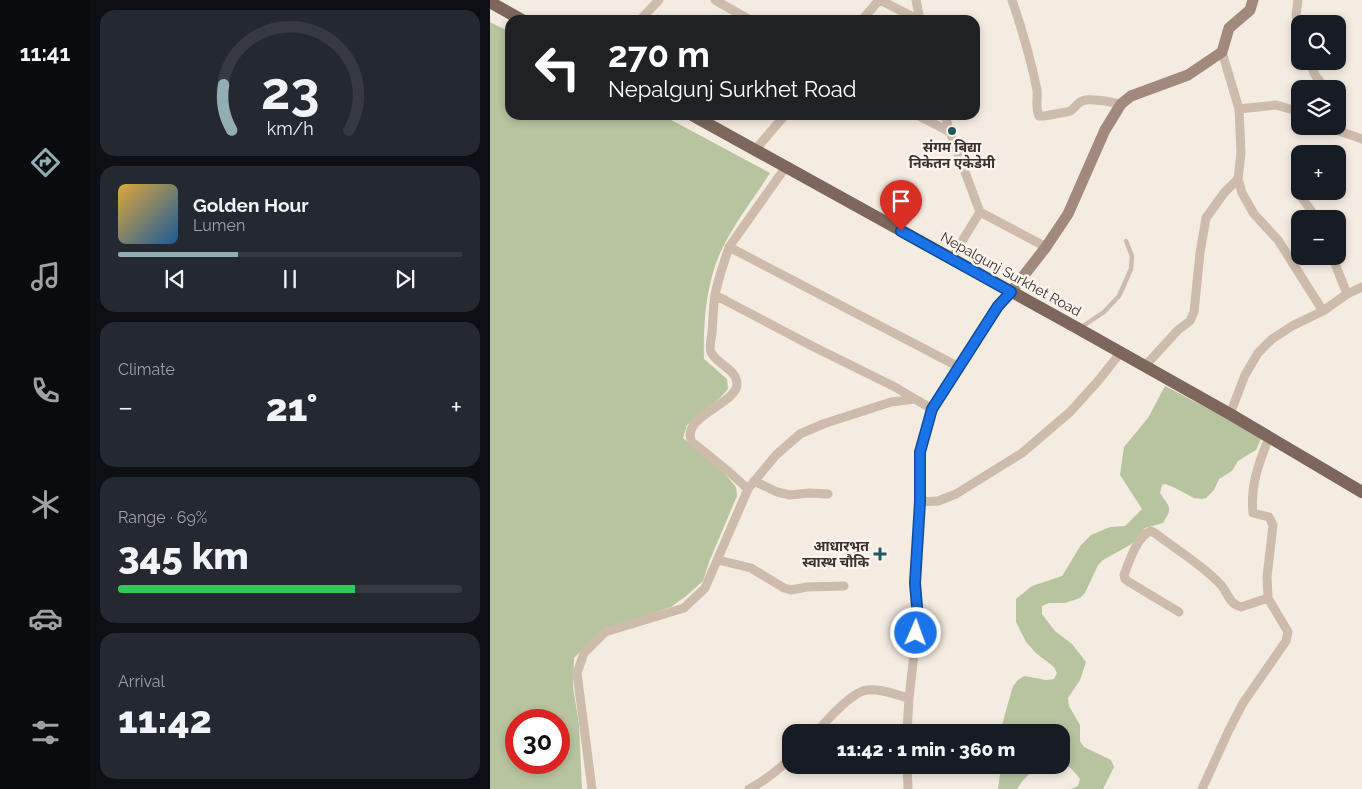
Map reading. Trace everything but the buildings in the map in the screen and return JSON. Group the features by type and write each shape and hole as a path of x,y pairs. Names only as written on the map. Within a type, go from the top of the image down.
{"main road":[{"path":"490,2 513,15"},
{"name":"Nepalgunj Surkhet Road","path":"701,120 1121,352 1362,492"}],"street":[{"path":"645,15 659,0"},
{"path":"715,0 741,15"},
{"path":"866,15 880,0 910,15"},
{"path":"916,0 919,15"},
{"path":"1012,0 1037,92 1037,112 1039,116 1042,117 1071,110 1078,102 1085,100 1121,104"},
{"path":"1253,0 1250,10 1229,28 1222,52 1239,108 1241,153 1238,179 1242,194 1254,214 1278,240 1323,312"},
{"path":"1296,15 1298,0"},
{"path":"907,724 918,619 915,583 920,502 920,452 932,409 998,306 1046,248 1068,214 1104,130 1121,104 1131,96 1188,75 1222,52"},
{"path":"1239,108 1276,105 1291,109"},
{"path":"755,150 781,120"},
{"path":"927,120 950,132"},
{"path":"946,120 980,212 1046,248"},
{"path":"1346,134 1362,140"},
{"path":"748,489 692,442 689,437 690,430 701,418 734,392 737,385 736,378 730,370 716,360 710,350 715,295 729,247 785,168"},
{"path":"1145,366 1178,330 1190,320 1194,312 1200,253 1206,218 1224,192 1238,179"},
{"path":"951,259 980,212"},
{"path":"729,247 959,367"},
{"path":"1336,265 1347,294"},
{"path":"1233,416 1245,375 1258,353 1272,339 1292,326 1323,312 1347,294 1362,287"},
{"path":"715,295 895,387 932,409"},
{"path":"920,502 938,501 956,494 1022,453 1070,412 1121,352"},
{"path":"592,789 577,673 584,653 605,632 684,608 705,588 748,489 776,455 800,434 823,424 891,402 915,399"},
{"path":"1202,789 1228,730 1243,703 1286,642 1288,632 1268,598 1267,577 1272,526 1269,517 1253,514 1252,503 1256,471 1265,435"},
{"path":"754,481 777,492 790,495 828,494"},
{"path":"1179,612 1129,582 1124,575 1139,542 1147,532 1151,531 1202,569 1222,586 1232,603 1237,606 1241,607 1268,598"},
{"path":"718,560 751,568 784,588 791,590 808,587 844,586"},
{"path":"824,724 847,701 861,692 868,690 888,692 909,698"},
{"path":"749,789 760,784 782,766"},
{"path":"907,774 908,789"}],"lane":[{"path":"1079,329 1104,312 1119,296 1131,269 1132,256 1126,242"}],"green space":[{"path":"490,22 505,30 505,120 671,120 770,173 727,239 717,261 709,289 705,317 704,359 727,379 728,389 687,425 683,438 724,473 736,487 737,496 703,581 671,607 600,631 574,658 573,687 579,725 582,789 490,789"},
{"path":"1165,386 1262,437 1256,450 1238,461 1232,471 1219,479 1214,490 1206,498 1194,498 1173,487 1165,484 1162,485 1160,493 1169,508 1163,523 1145,528 1130,545 1103,560 1098,565 1085,593 1080,598 1065,603 1049,603 1042,606 1042,614 1055,631 1072,644 1086,662 1080,680 1068,698 1069,706 1080,725 1080,741 1084,747 1111,760 1114,767 1103,789 1071,789 1078,786 1080,779 1070,768 1070,724 1002,724 1013,686 1018,680 1024,676 1046,680 1054,679 1057,673 1054,667 1036,653 1026,642 1016,622 1016,599 1032,586 1062,576 1081,545 1091,535 1110,527 1125,526 1142,509 1120,475 1124,447 1148,418"},
{"path":"1000,774 1029,774 1017,789 998,789"}],"place":[{"name":"संगम बिद्या निकेतन एकेडेमी","path":"952,131"},
{"name":"आधारभुत स्वास्थ चौकि","path":"880,554"}],"route":[{"path":"901,231 1011,292 998,306 932,409 920,452 920,502 915,583 918,619 916,633"}]}
